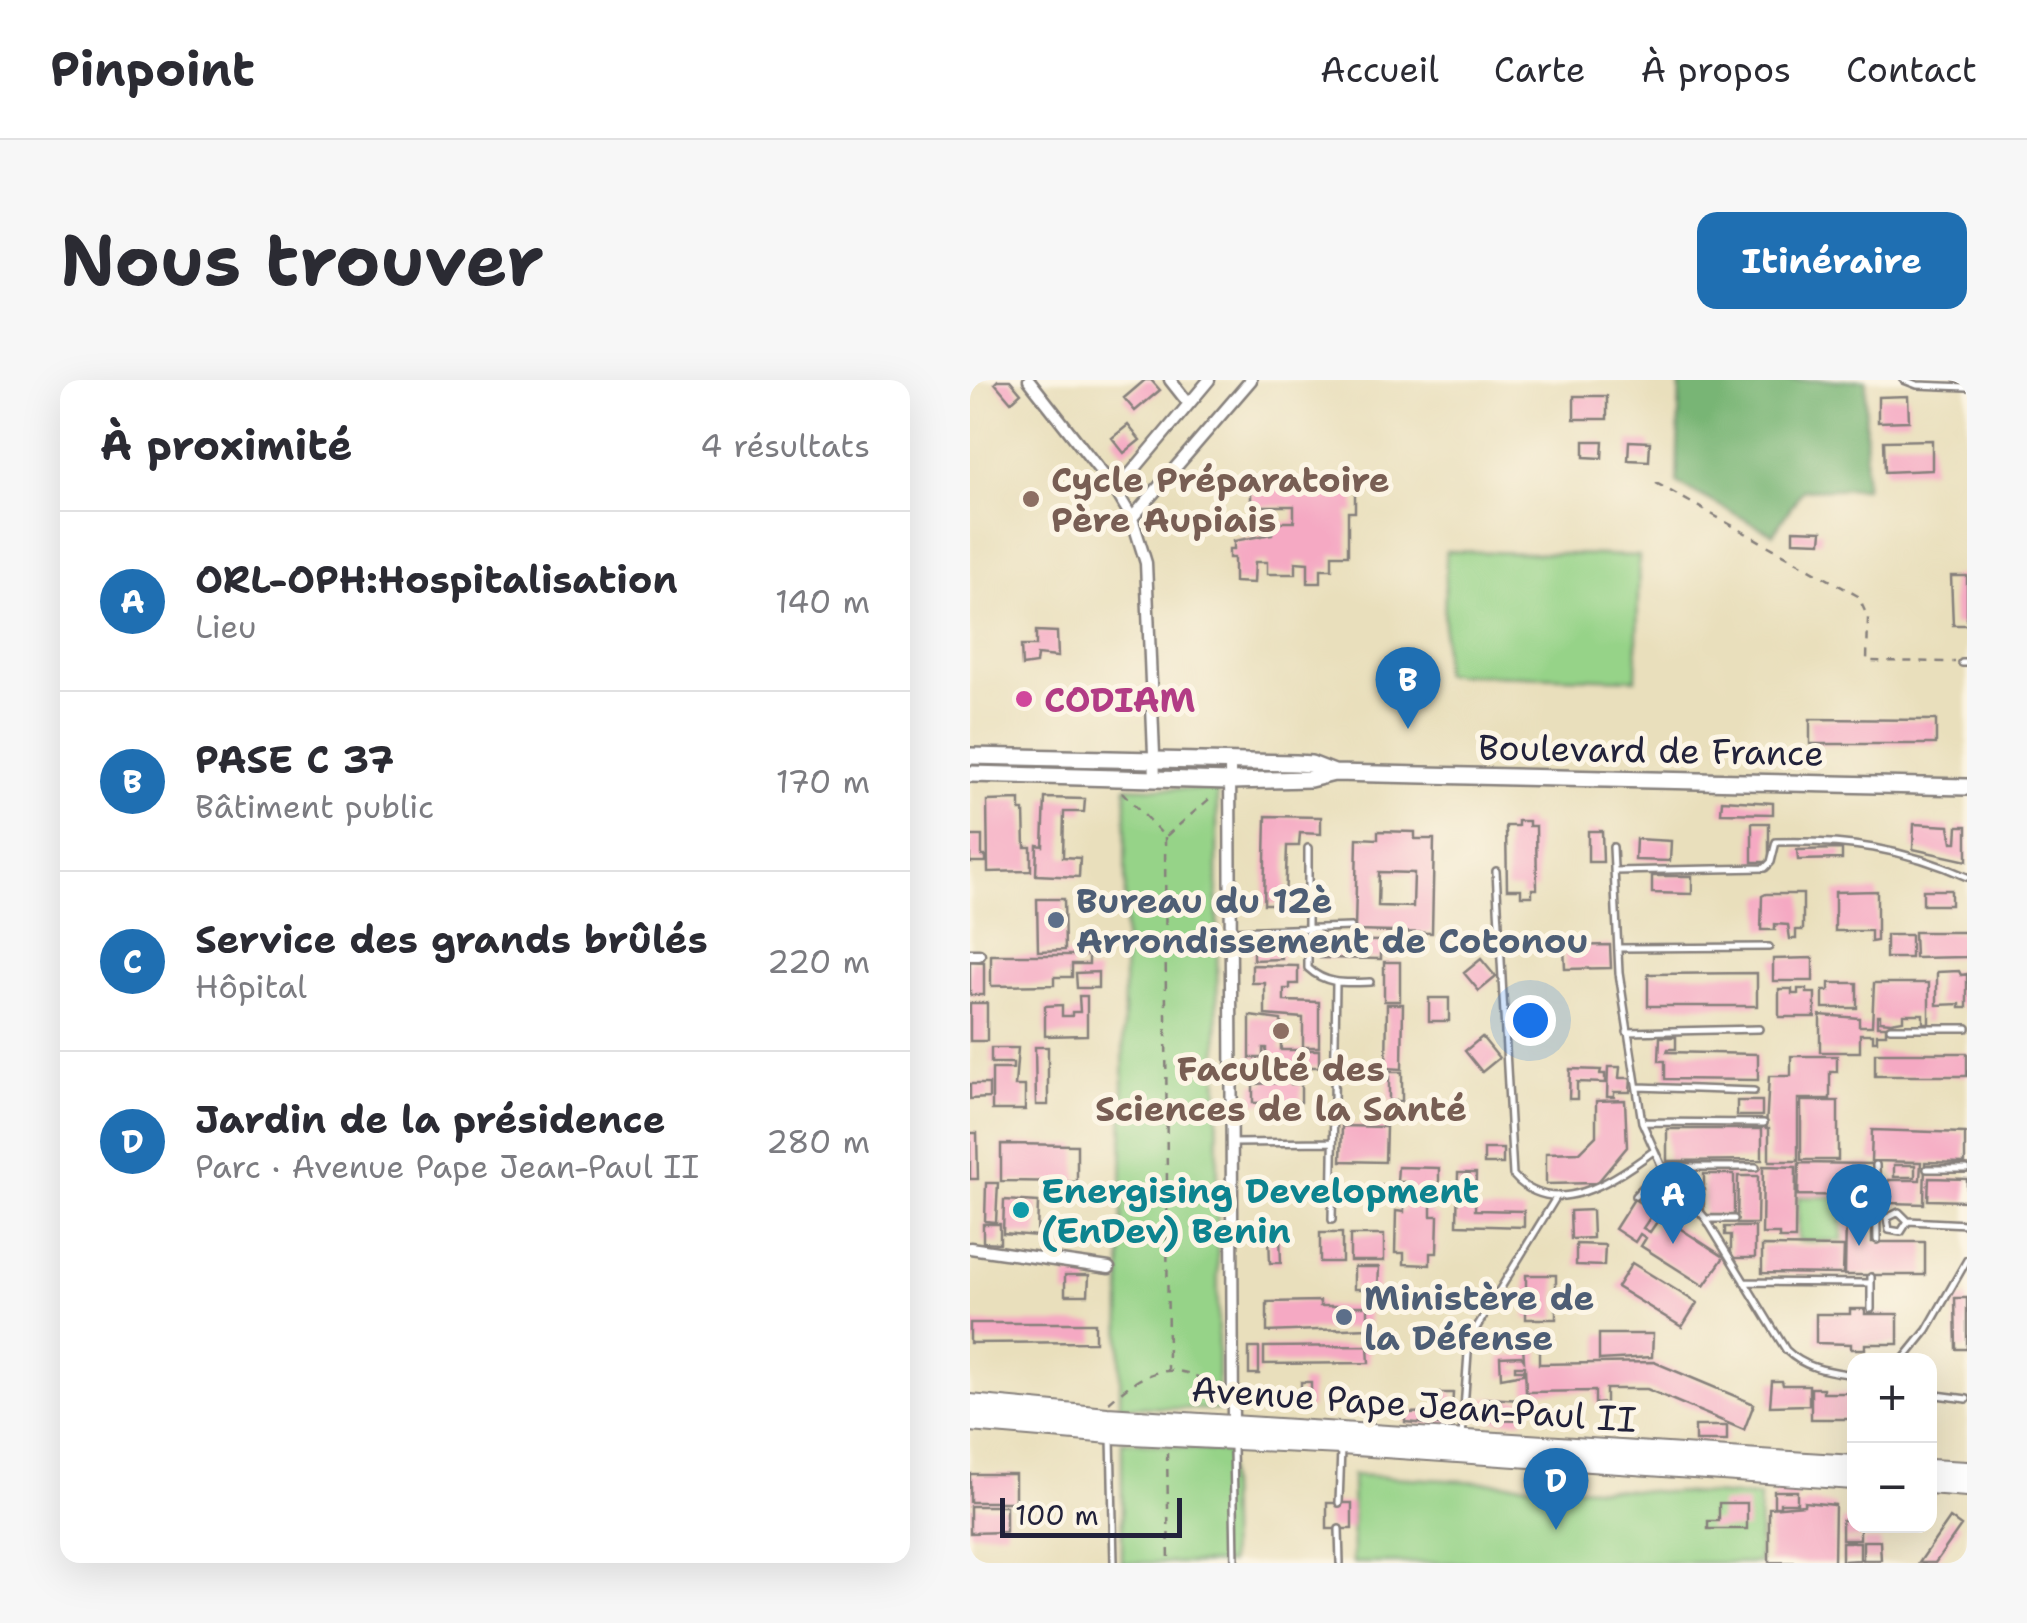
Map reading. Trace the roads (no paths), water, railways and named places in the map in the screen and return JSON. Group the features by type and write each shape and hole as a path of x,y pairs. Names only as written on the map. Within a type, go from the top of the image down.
{"main road":[{"name":"Avenue Pape Jean-Paul II","path":"970,1404 1108,1417 1233,1423 1341,1438 1847,1479"},
{"name":"Avenue Pape Jean-Paul II","path":"970,1422 1167,1436 1233,1423"},
{"name":"Avenue Pape Jean-Paul II","path":"1341,1438 1462,1440 1847,1465"},
{"path":"1937,1469 1967,1471"},
{"path":"1937,1484 1967,1486"}],"street":[{"path":"1029,380 1116,491 1132,518 1146,563 1156,778"},
{"path":"1170,380 1189,404"},
{"path":"1116,491 1209,380"},
{"path":"1132,518 1251,380"},
{"name":"Boulevard de France","path":"970,756 1312,764 1334,773"},
{"path":"1230,761 1233,1423"},
{"name":"Boulevard de France","path":"970,774 1230,781 1310,779 1334,773 1967,787"},
{"path":"970,1248 1109,1268"}],"lane":[{"path":"1904,380 1917,385 1967,387"},
{"path":"1614,871 1764,868 1771,862 1776,842 1830,840 1913,856 1967,877"},
{"path":"1614,847 1618,948 1627,1032 1642,1122 1654,1151 1706,1219 1768,1326 1798,1361 1816,1369 1847,1374"},
{"path":"1308,848 1308,968 1318,978 1336,983 1370,982"},
{"path":"1496,871 1513,1175 1522,1185 1557,1196 1594,1190 1654,1151"},
{"path":"1231,931 1351,927"},
{"path":"1618,948 1769,946"},
{"path":"1332,1220 1336,983"},
{"path":"1890,1028 1967,1028"},
{"path":"1627,1032 1759,1029"},
{"path":"1638,1088 1754,1092"},
{"path":"1642,1122 1764,1123"},
{"path":"1232,1143 1333,1142"},
{"path":"1635,1196 1662,1166 1756,1166"},
{"path":"1876,1166 1877,1240"},
{"path":"1927,1169 1967,1169"},
{"path":"1332,1190 1399,1189"},
{"path":"1462,1440 1472,1334 1557,1196"},
{"path":"1886,1221 1898,1212 1908,1221 1967,1224"},
{"path":"1706,1219 1734,1219"},
{"path":"1877,1220 1886,1221"},
{"path":"1886,1221 1895,1233 1902,1232 1908,1221"},
{"path":"1908,1353 1928,1330 1967,1260"},
{"path":"1744,1282 1871,1280 1871,1309"},
{"path":"1937,1395 1967,1399"},
{"path":"1233,1423 1235,1563"},
{"path":"1110,1434 1114,1563"},
{"path":"1339,1504 1341,1438"},
{"path":"1340,1529 1340,1563"}],"place":[{"name":"Cycle Préparatoire Père Aupiais","path":"1031,499"},
{"name":"CODIAM","path":"1024,699"},
{"name":"PASE C 37","path":"1408,729"},
{"name":"Bureau du 12è Arrondissement de Cotonou","path":"1056,920"},
{"name":"Faculté des Sciences de la Santé","path":"1281,1031"},
{"name":"Energising Development (EnDev) Benin","path":"1021,1210"},
{"name":"ORL-OPH:Hospitalisation","path":"1673,1244"},
{"name":"Service des grands brûlés","path":"1859,1246"},
{"name":"Ministère de la Défense","path":"1344,1317"},
{"name":"Jardin de la présidence","path":"1556,1530"}]}
